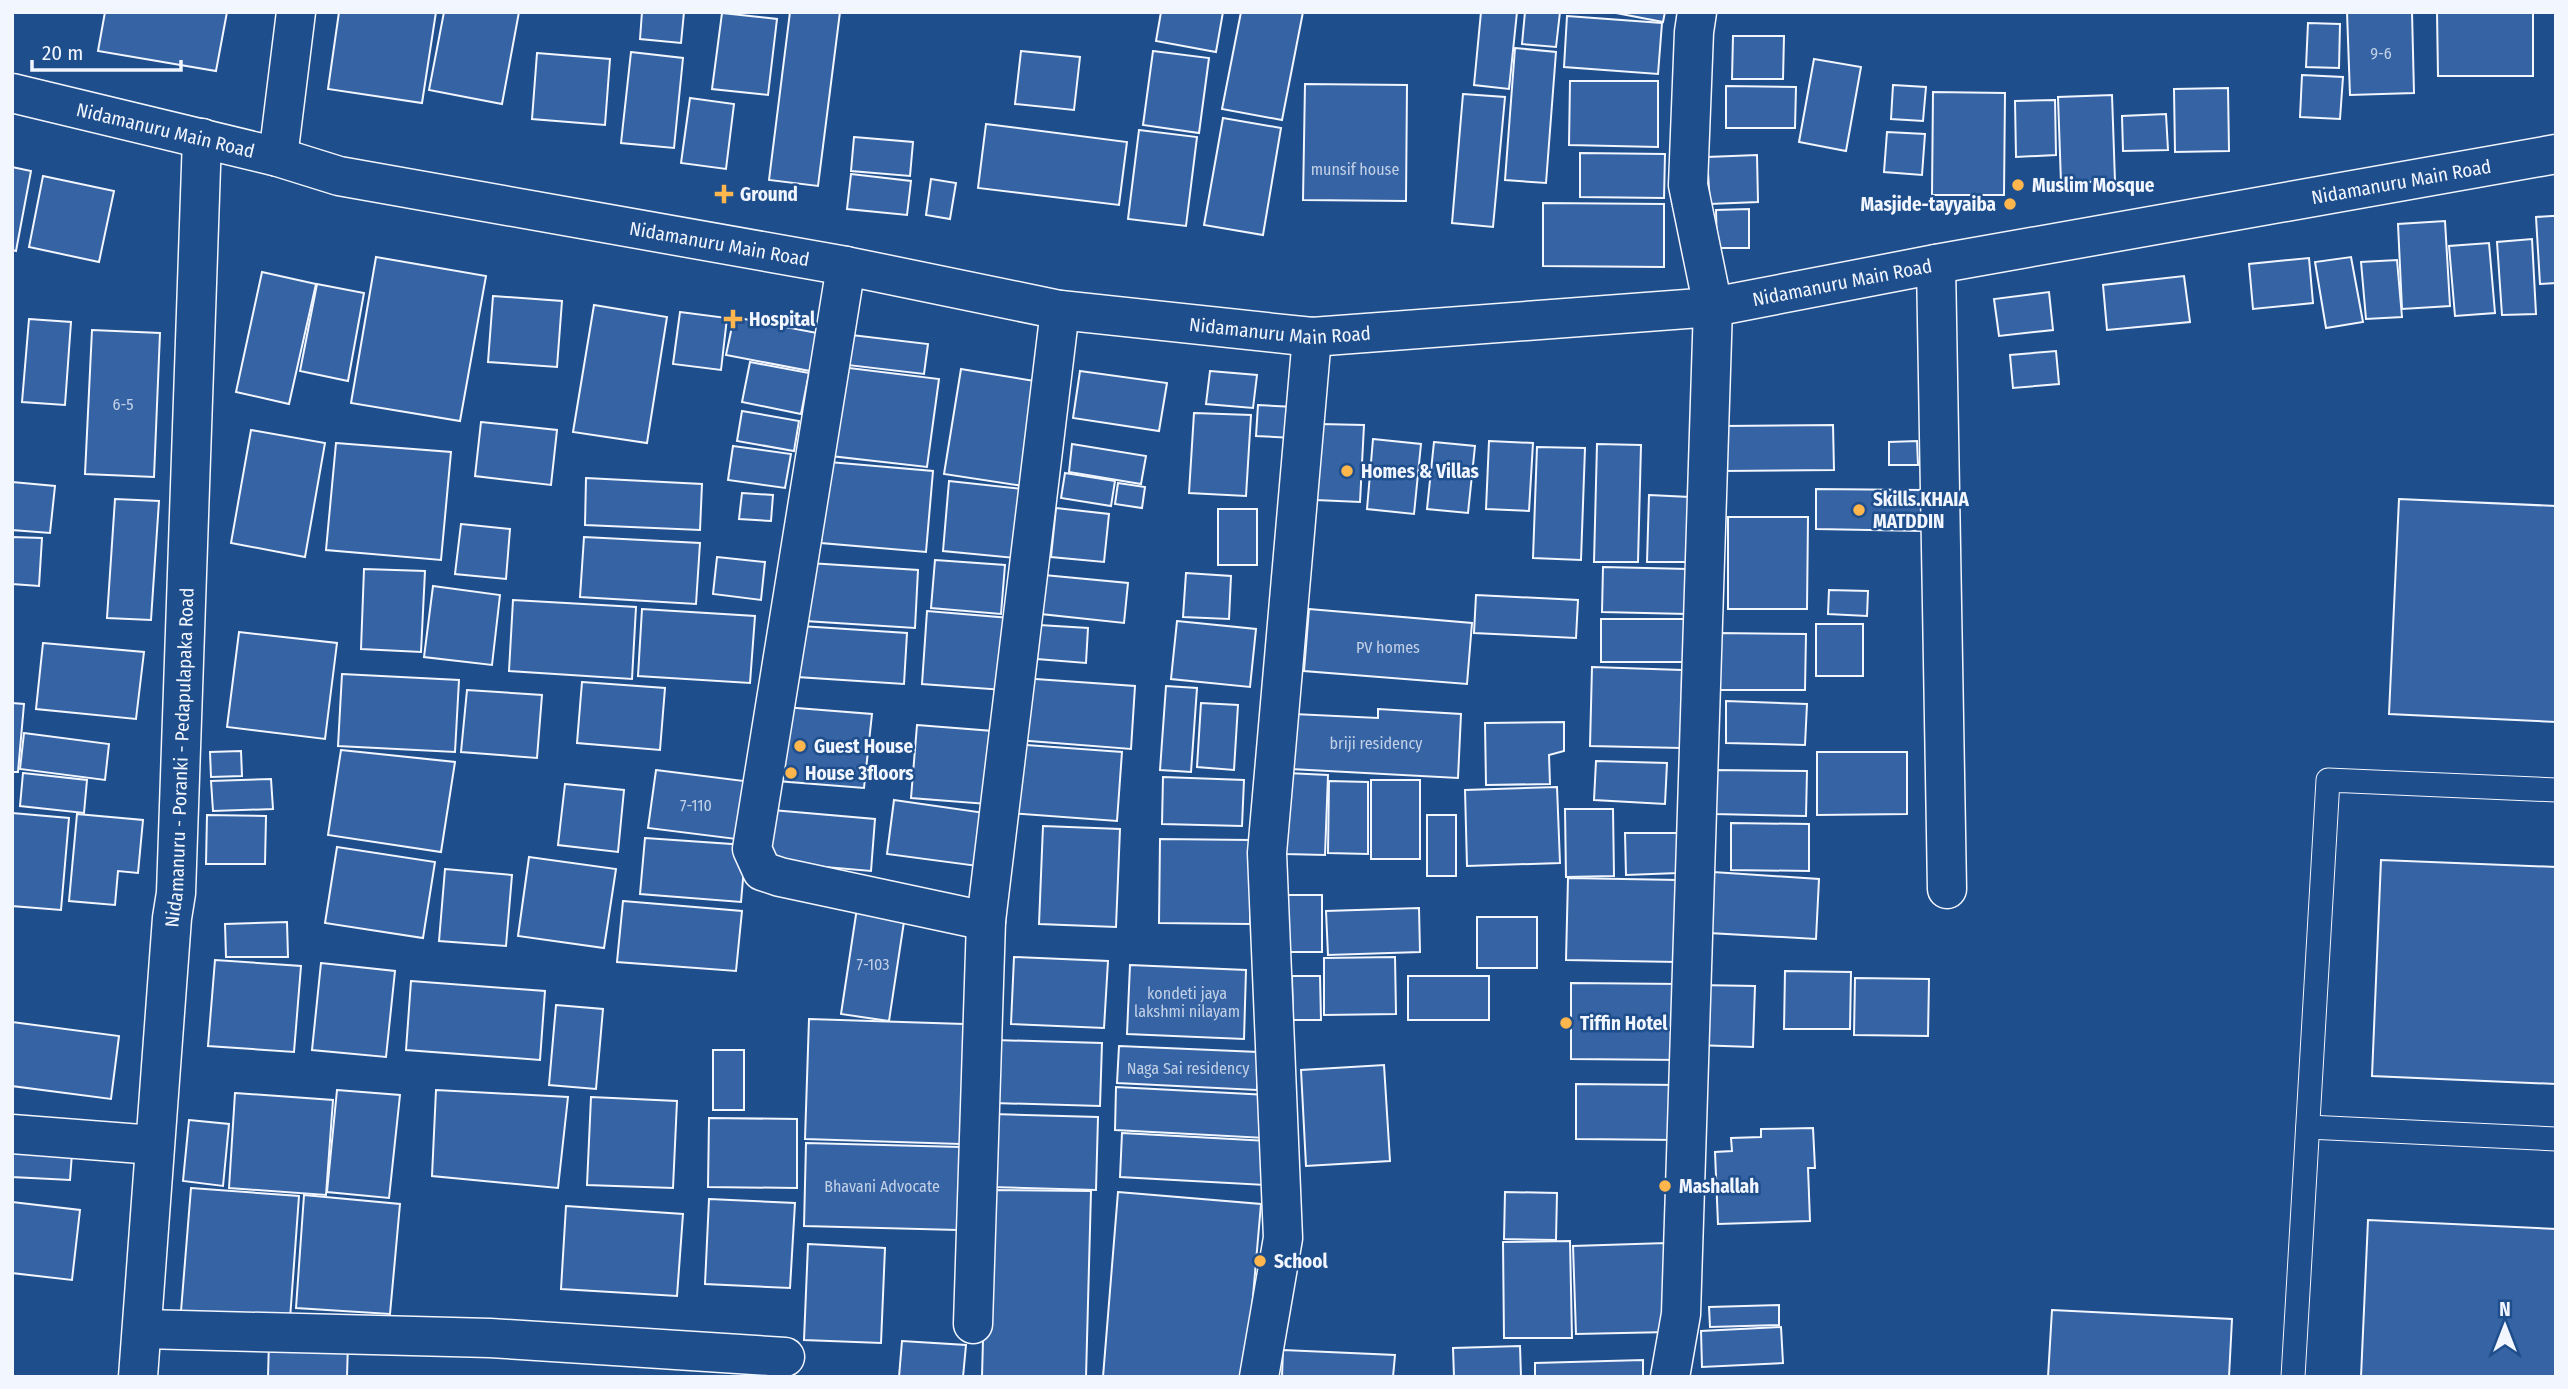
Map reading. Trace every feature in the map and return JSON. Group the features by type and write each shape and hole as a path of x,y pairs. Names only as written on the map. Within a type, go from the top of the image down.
{"street":[{"path":"278,157 296,12"},
{"path":"1670,1377 1681,1314 1713,307 1688,186 1696,12"},
{"name":"Nidamanuru Main Road","path":"12,93 278,157 339,176 846,267 1060,310 1312,337 1713,307 1936,264 2556,154"},
{"name":"Nidamanuru - Poranki - Pedapulapaka Road","path":"138,1377 154,1145 176,893 202,138"},
{"path":"1936,264 1947,889"},
{"path":"846,267 752,849 762,871 780,877 986,921"},
{"path":"973,1324 986,921 1060,310"},
{"path":"1259,1377 1283,1238 1267,853 1312,337"},
{"path":"12,1134 154,1145"},
{"path":"143,1329 491,1338 785,1357"}],"lane":[{"path":"2293,1377 2328,780 2556,790"},
{"path":"2308,1127 2556,1139"}],"building":[{"path":"105,12 227,12 216,71 98,51"},
{"path":"339,12 436,12 422,103 328,89"},
{"path":"444,12 519,12 502,104 429,90"},
{"path":"642,12 684,12 681,43 640,39"},
{"path":"790,12 840,12 818,186 769,180"},
{"path":"1161,12 1223,12 1216,52 1156,41"},
{"path":"1241,12 1303,12 1282,120 1222,109"},
{"path":"1481,12 1517,12 1509,89 1474,85"},
{"path":"1525,12 1560,12 1556,47 1522,44"},
{"path":"1611,12 1665,12 1663,22"},
{"path":"2347,12 2412,12 2414,93 2350,95"},
{"path":"2437,12 2533,12 2533,76 2438,76"},
{"path":"722,13 777,19 768,95 712,89"},
{"path":"1567,16 1662,23 1658,74 1564,67"},
{"path":"2308,23 2340,24 2339,68 2306,67"},
{"path":"1733,36 1784,36 1783,79 1732,79"},
{"path":"1515,48 1556,52 1546,183 1505,180"},
{"path":"1021,51 1080,57 1074,110 1015,104"},
{"path":"1153,51 1209,58 1199,133 1143,125"},
{"path":"631,52 683,58 674,148 621,143"},
{"path":"537,53 610,59 605,125 532,119"},
{"path":"1814,59 1861,67 1846,151 1799,142"},
{"path":"2302,75 2343,77 2340,119 2300,117"},
{"path":"1570,81 1658,81 1658,147 1569,145"},
{"path":"1305,84 1407,85 1406,201 1303,200"},
{"path":"1893,85 1926,87 1923,121 1891,119"},
{"path":"1726,86 1796,87 1795,128 1726,128"},
{"path":"2228,88 2229,151 2175,152 2174,89"},
{"path":"1933,92 2005,93 2004,195 1932,195"},
{"path":"1463,94 1505,97 1493,227 1452,223"},
{"path":"2112,95 2115,181 2061,183 2058,97"},
{"path":"690,98 734,104 726,169 681,163"},
{"path":"2055,100 2056,155 2016,157 2015,101"},
{"path":"2166,114 2168,150 2123,151 2122,116"},
{"path":"1223,118 1281,128 1263,235 1204,225"},
{"path":"986,124 1127,142 1119,205 978,188"},
{"path":"1139,130 1197,137 1186,226 1128,219"},
{"path":"1887,132 1925,134 1922,175 1884,172"},
{"path":"854,137 913,142 910,176 851,171"},
{"path":"1580,153 1665,154 1664,198 1580,197"},
{"path":"1757,155 1758,202 1710,204 1707,157"},
{"path":"12,167 31,171 16,251 12,250"},
{"path":"851,174 911,181 907,215 847,209"},
{"path":"43,176 114,191 99,262 29,247"},
{"path":"931,179 956,183 950,219 926,215"},
{"path":"1543,203 1664,204 1664,267 1543,266"},
{"path":"1749,209 1749,248 1717,248 1716,210"},
{"path":"2556,216 2556,283 2540,284 2536,217"},
{"path":"2445,221 2450,306 2402,309 2398,224"},
{"path":"2532,239 2536,314 2502,315 2497,242"},
{"path":"2489,243 2495,313 2455,316 2449,246"},
{"path":"376,257 486,276 460,421 351,403"},
{"path":"2351,257 2363,322 2326,328 2315,262"},
{"path":"2309,258 2313,303 2253,309 2249,264"},
{"path":"2397,260 2402,317 2366,319 2361,262"},
{"path":"262,272 316,284 289,404 236,392"},
{"path":"2184,276 2190,322 2107,330 2103,285"},
{"path":"317,284 364,293 348,381 300,371"},
{"path":"2049,292 2053,330 1999,336 1994,299"},
{"path":"493,296 562,301 557,367 488,362"},
{"path":"594,305 667,317 647,443 573,432"},
{"path":"680,312 727,318 721,370 673,364"},
{"path":"734,317 817,333 810,371 726,355"},
{"path":"29,319 71,322 65,405 22,402"},
{"path":"92,330 160,333 154,477 85,474"},
{"path":"843,334 928,344 924,374 839,364"},
{"path":"2056,351 2059,384 2013,388 2010,355"},
{"path":"750,362 809,373 801,414 742,402"},
{"path":"841,367 939,379 927,467 831,456"},
{"path":"961,369 1047,383 1030,487 944,474"},
{"path":"1080,371 1167,383 1159,431 1073,418"},
{"path":"1210,371 1257,375 1253,408 1206,404"},
{"path":"1258,405 1295,407 1293,438 1256,436"},
{"path":"742,411 799,421 794,451 737,441"},
{"path":"1194,413 1251,415 1246,496 1189,493"},
{"path":"481,422 557,430 551,485 475,476"},
{"path":"1320,424 1364,425 1360,502 1316,500"},
{"path":"1833,425 1834,470 1723,471 1723,426"},
{"path":"251,430 325,443 305,557 231,543"},
{"path":"1373,439 1421,444 1414,514 1367,509"},
{"path":"1489,441 1533,443 1529,511 1486,509"},
{"path":"1917,441 1918,465 1889,465 1889,442"},
{"path":"1434,442 1475,446 1468,513 1427,509"},
{"path":"336,443 451,452 441,560 326,550"},
{"path":"1072,444 1146,456 1141,484 1069,472"},
{"path":"1597,444 1641,445 1638,562 1594,562"},
{"path":"733,446 791,454 785,488 728,480"},
{"path":"1537,447 1585,448 1581,560 1533,558"},
{"path":"829,462 933,471 926,552 821,543"},
{"path":"1065,473 1115,481 1111,506 1061,498"},
{"path":"586,478 702,484 700,530 585,525"},
{"path":"949,481 1022,489 1015,558 943,551"},
{"path":"12,482 55,486 50,533 12,530"},
{"path":"1118,483 1145,487 1142,508 1115,504"},
{"path":"1816,489 1922,490 1922,531 1816,529"},
{"path":"742,493 773,495 771,521 739,519"},
{"path":"1649,495 1690,497 1689,562 1647,562"},
{"path":"115,499 159,501 151,620 107,618"},
{"path":"2399,499 2556,506 2556,722 2389,714"},
{"path":"1056,508 1109,514 1104,562 1051,557"},
{"path":"1218,509 1257,509 1257,565 1218,565"},
{"path":"1728,517 1808,517 1807,609 1728,609"},
{"path":"461,524 510,529 506,579 455,574"},
{"path":"12,537 42,538 39,586 12,584"},
{"path":"584,537 700,543 696,604 580,597"},
{"path":"717,557 765,562 761,600 713,594"},
{"path":"935,560 1005,565 1001,614 931,608"},
{"path":"809,563 918,570 915,628 805,621"},
{"path":"1603,567 1688,569 1687,614 1602,612"},
{"path":"364,569 425,571 421,652 361,649"},
{"path":"1186,573 1231,576 1229,619 1183,617"},
{"path":"1044,575 1128,583 1124,623 1041,614"},
{"path":"433,586 500,595 492,665 424,657"},
{"path":"1829,590 1868,591 1867,616 1828,614"},
{"path":"1476,595 1578,600 1576,638 1474,633"},
{"path":"513,600 636,607 632,679 509,671"},
{"path":"642,609 755,616 750,683 638,676"},
{"path":"1309,609 1472,623 1467,684 1304,671"},
{"path":"927,611 1010,618 1004,690 922,684"},
{"path":"1601,619 1684,619 1684,662 1601,662"},
{"path":"1177,621 1256,629 1250,687 1171,679"},
{"path":"1816,624 1863,624 1863,676 1816,676"},
{"path":"1039,625 1088,628 1086,663 1037,659"},
{"path":"800,626 907,633 904,684 797,677"},
{"path":"239,632 337,643 325,739 227,727"},
{"path":"1718,633 1806,634 1805,690 1717,690"},
{"path":"43,643 144,652 136,719 36,709"},
{"path":"1592,667 1682,670 1681,748 1590,746"},
{"path":"342,674 459,680 455,752 338,746"},
{"path":"1021,678 1135,686 1131,749 1017,740"},
{"path":"582,682 665,688 660,750 577,743"},
{"path":"1166,686 1197,688 1191,772 1160,770"},
{"path":"467,690 542,695 537,758 461,752"},
{"path":"1726,701 1807,704 1805,745 1726,743"},
{"path":"12,703 24,704 18,772 12,772"},
{"path":"1201,703 1238,705 1234,770 1197,767"},
{"path":"784,707 872,714 864,788 777,781"},
{"path":"1378,709 1461,714 1458,778 1291,769 1294,714 1378,718"},
{"path":"1564,722 1564,751 1549,755 1550,784 1486,785 1485,723"},
{"path":"917,725 993,731 987,804 911,798"},
{"path":"24,733 109,744 105,780 20,769"},
{"path":"1014,744 1122,752 1117,821 1009,813"},
{"path":"341,750 455,762 441,852 328,835"},
{"path":"241,751 242,776 211,777 210,752"},
{"path":"1817,752 1907,752 1907,814 1817,815"},
{"path":"1596,761 1667,763 1665,804 1594,800"},
{"path":"656,770 744,781 736,839 648,828"},
{"path":"1715,770 1807,771 1806,816 1714,814"},
{"path":"23,773 87,780 84,813 20,806"},
{"path":"1287,773 1328,775 1325,855 1285,854"},
{"path":"1163,777 1244,780 1242,826 1162,824"},
{"path":"271,779 273,809 213,811 211,781"},
{"path":"1371,780 1420,780 1420,859 1371,859"},
{"path":"1329,781 1368,782 1368,854 1328,853"},
{"path":"565,784 624,790 618,852 558,845"},
{"path":"1557,787 1560,863 1467,866 1465,790"},
{"path":"894,800 992,814 985,867 887,854"},
{"path":"1565,809 1613,809 1614,876 1566,877"},
{"path":"772,810 875,819 871,871 767,862"},
{"path":"12,813 69,818 61,910 12,906"},
{"path":"77,814 143,820 138,873 118,871 115,905 69,901"},
{"path":"207,815 266,816 265,864 206,864"},
{"path":"1427,815 1456,815 1456,876 1427,876"},
{"path":"1731,823 1809,824 1809,871 1731,870"},
{"path":"1043,826 1120,829 1116,927 1039,924"},
{"path":"1625,833 1678,833 1678,873 1626,875"},
{"path":"645,838 746,845 741,902 640,894"},
{"path":"1160,839 1250,840 1250,924 1159,923"},
{"path":"337,847 435,862 423,938 325,923"},
{"path":"529,857 616,869 604,948 518,936"},
{"path":"2381,860 2556,867 2556,1084 2372,1076"},
{"path":"445,869 512,875 506,946 439,941"},
{"path":"1713,872 1819,879 1816,939 1709,933"},
{"path":"1568,878 1678,880 1677,962 1566,960"},
{"path":"1285,895 1322,895 1322,952 1285,952"},
{"path":"623,901 742,911 736,971 617,962"},
{"path":"857,908 905,915 889,1021 841,1014"},
{"path":"1419,908 1420,952 1328,955 1326,911"},
{"path":"1477,917 1537,917 1537,968 1477,968"},
{"path":"287,922 288,957 226,957 225,924"},
{"path":"1014,957 1108,961 1104,1028 1011,1024"},
{"path":"1395,957 1396,1014 1324,1015 1324,958"},
{"path":"215,960 301,966 294,1052 208,1046"},
{"path":"321,963 395,971 386,1057 312,1050"},
{"path":"1130,965 1246,970 1244,1039 1127,1034"},
{"path":"1785,971 1851,972 1850,1029 1784,1029"},
{"path":"1292,976 1320,976 1321,1020 1293,1020"},
{"path":"1408,976 1489,976 1489,1020 1408,1020"},
{"path":"1855,978 1929,979 1928,1036 1854,1035"},
{"path":"411,981 545,991 540,1060 406,1050"},
{"path":"1571,983 1682,984 1682,1060 1571,1059"},
{"path":"1697,985 1755,986 1753,1047 1695,1045"},
{"path":"556,1005 603,1009 596,1089 549,1085"},
{"path":"809,1019 964,1024 960,1144 805,1139"},
{"path":"12,1022 119,1036 111,1099 12,1086"},
{"path":"995,1040 1102,1043 1100,1106 994,1103"},
{"path":"1119,1046 1258,1052 1257,1090 1117,1083"},
{"path":"713,1050 744,1050 744,1110 713,1110"},
{"path":"1384,1065 1390,1161 1306,1166 1301,1070"},
{"path":"1576,1084 1678,1085 1678,1140 1576,1139"},
{"path":"1116,1087 1268,1095 1265,1138 1115,1130"},
{"path":"337,1090 400,1095 389,1198 327,1192"},
{"path":"436,1090 568,1097 558,1188 432,1176"},
{"path":"235,1093 333,1100 326,1195 229,1188"},
{"path":"591,1097 677,1101 673,1188 587,1185"},
{"path":"993,1114 1098,1117 1096,1190 990,1187"},
{"path":"709,1118 797,1119 797,1188 708,1187"},
{"path":"189,1120 229,1124 223,1186 183,1181"},
{"path":"1813,1128 1815,1168 1808,1168 1810,1221 1718,1224 1715,1152 1732,1151 1731,1138 1761,1137 1761,1129"},
{"path":"1122,1133 1268,1141 1265,1185 1120,1177"},
{"path":"806,1143 960,1147 958,1230 804,1226"},
{"path":"12,1150 72,1153 70,1180 12,1177"},
{"path":"191,1188 299,1196 290,1319 181,1311"},
{"path":"987,1190 1091,1191 1086,1377 982,1377"},
{"path":"1118,1192 1261,1204 1246,1377 1103,1377"},
{"path":"1505,1192 1557,1193 1556,1240 1504,1239"},
{"path":"304,1195 400,1204 390,1314 296,1308"},
{"path":"709,1199 795,1203 790,1288 705,1284"},
{"path":"12,1202 80,1210 72,1280 12,1273"},
{"path":"566,1206 683,1214 677,1296 561,1289"},
{"path":"2368,1220 2556,1229 2556,1377 2361,1377"},
{"path":"1570,1241 1572,1338 1504,1338 1503,1242"},
{"path":"1666,1243 1669,1332 1576,1334 1573,1246"},
{"path":"808,1244 885,1248 881,1343 804,1340"},
{"path":"1779,1305 1779,1325 1710,1327 1709,1307"},
{"path":"2052,1310 2232,1319 2229,1377 2048,1377"},
{"path":"1781,1327 1783,1363 1702,1367 1701,1331"},
{"path":"269,1340 348,1342 347,1377 268,1377"},
{"path":"902,1341 966,1345 963,1377 899,1377"},
{"path":"1520,1346 1521,1377 1454,1377 1453,1348"},
{"path":"1283,1350 1395,1355 1393,1377 1282,1377"},
{"path":"1643,1360 1643,1377 1535,1377 1535,1363"}],"place":[{"name":"Muslim Mosque","path":"2018,185"},
{"name":"Ground","path":"724,194"},
{"name":"Masjide-tayyaiba","path":"2010,204"},
{"name":"Hospital","path":"733,319"},
{"name":"Homes & Villas","path":"1347,471"},
{"name":"Skills.KHAIA MATDDIN","path":"1859,510"},
{"name":"Guest House","path":"800,746"},
{"name":"House 3floors","path":"791,773"},
{"name":"Tiffin Hotel","path":"1566,1023"},
{"name":"Mashallah","path":"1665,1186"},
{"name":"School","path":"1260,1261"}]}
